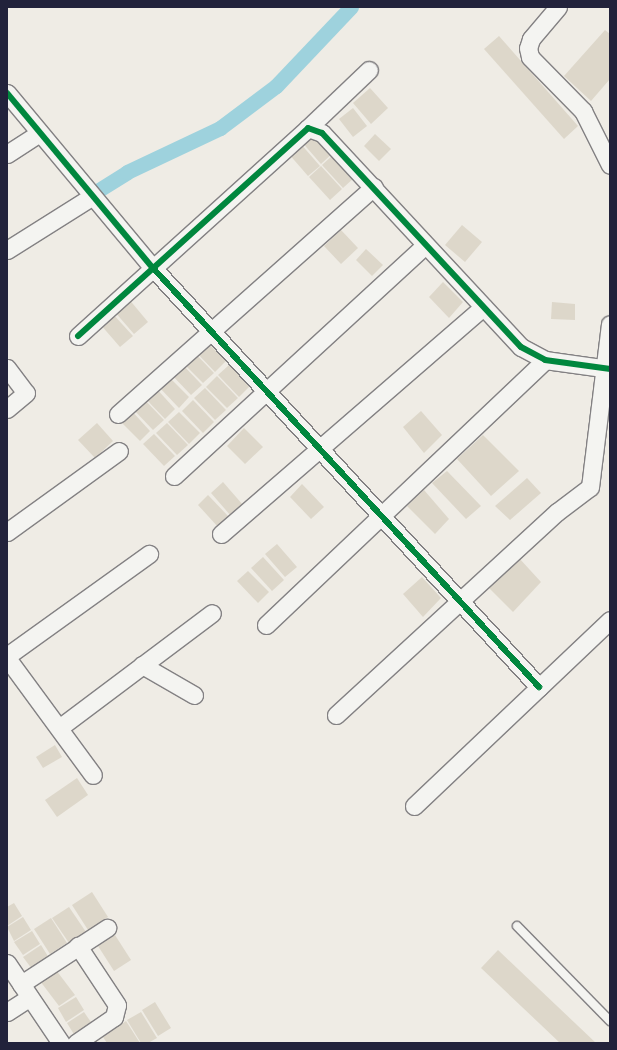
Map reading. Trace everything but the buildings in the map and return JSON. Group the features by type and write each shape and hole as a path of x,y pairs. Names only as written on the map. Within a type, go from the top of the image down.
{"street":[{"path":"558,7 531,39 528,48 530,57 583,111 610,165"},
{"path":"78,336 308,128 369,70"},
{"path":"7,93 91,197 153,268 539,688"},
{"path":"308,128 322,133 374,187 482,308 521,347 545,360 607,369"},
{"path":"7,154 39,133"},
{"path":"118,414 374,187"},
{"path":"7,250 91,197"},
{"path":"174,476 425,245"},
{"path":"221,534 482,308"},
{"path":"336,715 461,603 557,512 590,487 607,369 610,324"},
{"path":"266,625 545,360"},
{"path":"7,368 26,393 7,409"},
{"path":"7,532 118,450"},
{"path":"93,774 7,657 149,554"},
{"path":"59,728 212,613"},
{"path":"414,806 610,620"},
{"path":"142,665 194,695"},
{"path":"7,1012 26,990 78,946 107,928"},
{"path":"76,1043 114,1017 117,1005 78,946"},
{"path":"7,963 61,1043"}],"lane":[{"path":"517,926 610,1021"}],"waterway":[{"path":"94,193 127,172 220,128 276,86 351,7"}],"cycle path":[{"path":"7,93 153,268 539,687"},
{"path":"78,336 308,128 322,133 521,347 545,360 610,369"}]}
